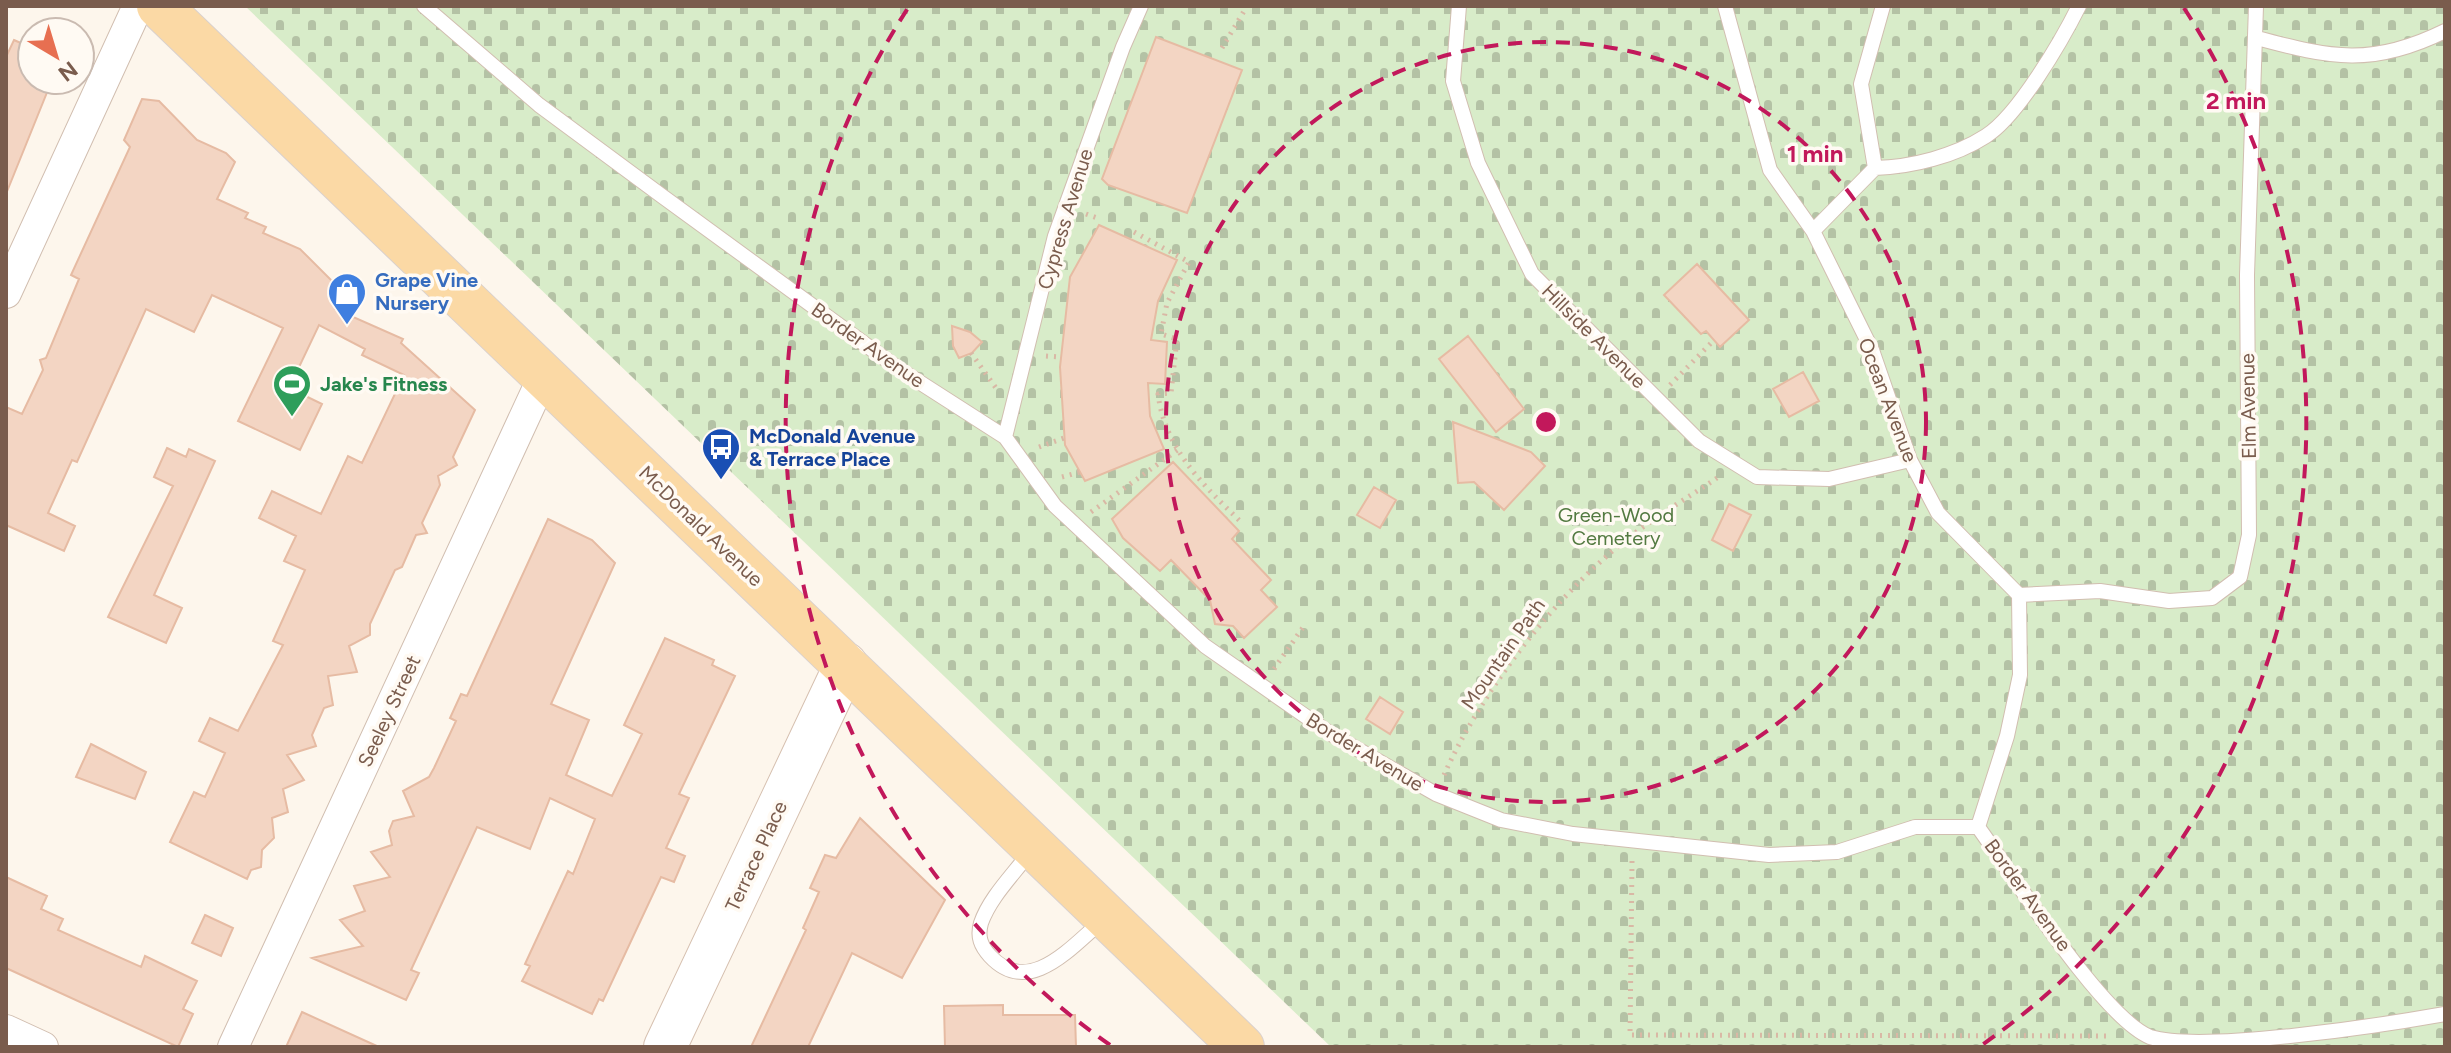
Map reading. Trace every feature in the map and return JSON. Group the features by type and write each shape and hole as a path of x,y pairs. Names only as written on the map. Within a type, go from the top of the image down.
{"main road":[{"name":"McDonald Avenue","path":"159,6 1242,1047"},
{"name":"Terrace Place","path":"665,1047 846,664"}],"street":[{"path":"6,293 138,6"},
{"name":"Seeley Street","path":"233,1047 544,375"},
{"path":"6,1030 43,1047"}],"lane":[{"name":"Border Avenue","path":"424,6 539,105 637,178 899,369 1005,437 1055,506 1205,646 1331,734 1436,794 1501,820 1632,840 1769,855 1837,852 1915,827 1978,827 2107,1004 2150,1037 2198,1045 2352,1030 2445,1014"},
{"name":"Cypress Avenue","path":"1005,437 1055,236 1141,6"},
{"name":"Hillside Avenue","path":"1459,6 1453,81 1478,163 1532,274 1699,441 1757,477 1829,479 1910,460"},
{"name":"Ocean Avenue","path":"1725,6 1770,170 1813,231 1872,350 1910,460 1938,513 2019,595"},
{"path":"1875,168 1861,84 1883,6"},
{"path":"1813,231 1875,168 1899,167 1948,154 1989,135 2037,80 2079,6"},
{"name":"Elm Avenue","path":"2019,595 2100,591 2169,601 2212,598 2240,577 2249,535 2247,259 2256,6"},
{"path":"2257,38 2323,56 2357,58 2445,31"},
{"path":"1978,827 2007,736 2020,675 2019,595"},
{"path":"1035,845 982,920 980,941 1001,967 1019,974 1041,969 1108,916"}],"path":[{"path":"1222,48 1247,6"},
{"path":"1134,232 1189,262 1167,303 1161,334 1177,339 1171,393 1158,394 1161,414 1188,470 1241,522"},
{"path":"1656,398 1714,340"},
{"path":"971,353 1012,411"},
{"path":"1074,524 1179,449"},
{"name":"Mountain Path","path":"1436,794 1487,701 1559,602 1631,536 1735,466"},
{"path":"1262,686 1306,623"},
{"path":"1632,840 1630,1035 2150,1037"}],"green space":[{"name":"Green-Wood Cemetery","path":"245,6 2445,6 2445,1047 1331,1047"}],"building":[{"path":"1156,37 1242,70 1187,213 1108,185 1102,179"},
{"path":"16,41 16,96 46,96 6,194 6,57"},
{"path":"142,99 159,101 197,140 226,153 235,162 217,199 248,213 245,218 266,227 263,233 300,249 343,292 335,309 403,339 401,343 475,410 453,457 457,465 438,476 440,485 422,523 427,533 416,535 402,567 395,570 370,624 370,635 349,646 357,672 328,676 333,705 324,708 312,735 316,746 287,755 304,780 283,789 288,812 272,818 274,838 262,850 261,867 251,870 247,879 170,842 194,792 205,797 225,753 199,741 210,718 238,731 283,645 273,641 305,570 284,561 296,536 259,518 272,491 321,514 348,456 362,463 404,375 362,355 365,349 319,325 289,388 322,404 300,450 238,421 283,328 212,295 194,332 146,309 77,462 72,460 48,513 75,526 64,551 6,525 6,407 22,414 43,370 40,360 46,358 79,279 71,275 130,147 124,140"},
{"path":"1099,225 1177,260 1158,301 1151,340 1167,342 1165,384 1148,383 1150,416 1164,449 1085,481 1065,445 1060,367 1070,277"},
{"path":"1697,264 1749,320 1720,347 1706,331 1701,334 1664,295"},
{"path":"952,326 970,332 982,342 972,353 959,358 953,346"},
{"path":"1468,336 1524,409 1496,432 1439,359"},
{"path":"1803,372 1819,401 1789,417 1773,389"},
{"path":"1453,422 1531,452 1545,466 1504,510 1474,482 1458,483"},
{"path":"167,448 186,457 189,449 215,461 154,595 182,608 166,643 108,617 173,486 154,477"},
{"path":"1173,462 1239,531 1232,539 1271,580 1261,590 1277,607 1244,638 1233,626 1215,624 1210,600 1171,560 1160,571 1123,538 1112,519"},
{"path":"1374,487 1396,500 1380,528 1357,515"},
{"path":"1729,504 1751,515 1733,551 1712,540"},
{"path":"548,519 592,540 615,563 551,704 589,720 566,775 612,796 642,734 624,725 665,638 714,660 712,665 735,676 679,794 689,798 666,848 685,856 674,882 661,877 603,1001 599,999 592,1014 522,981 530,966 525,964 568,871 573,874 595,819 550,798 530,849 477,827 411,970 419,973 406,1000 312,958 363,946 340,920 365,911 354,886 390,877 371,852 392,845 389,831 393,821 414,816 403,791 429,777 434,768 456,721 450,718 461,694 467,696"},
{"path":"1380,697 1403,712 1390,734 1366,719"},
{"path":"91,744 146,772 135,799 76,777"},
{"path":"860,818 945,900 902,978 852,953 808,1047 751,1047 806,930 803,928 819,892 810,888 825,855 836,858"},
{"path":"6,877 47,896 41,909 63,919 58,930 141,967 145,956 197,981 183,1009 193,1014 178,1047 6,968"},
{"path":"205,915 233,928 221,956 192,943"},
{"path":"1003,1005 1003,1015 1075,1015 1076,1047 945,1047 944,1006"},
{"path":"302,1012 379,1047 286,1047"}],"place":[{"name":"Grape Vine Nursery","path":"347,326"},
{"name":"Jake's Fitness","path":"292,418"},
{"name":"McDonald Avenue & Terrace Place","path":"721,481"}]}
